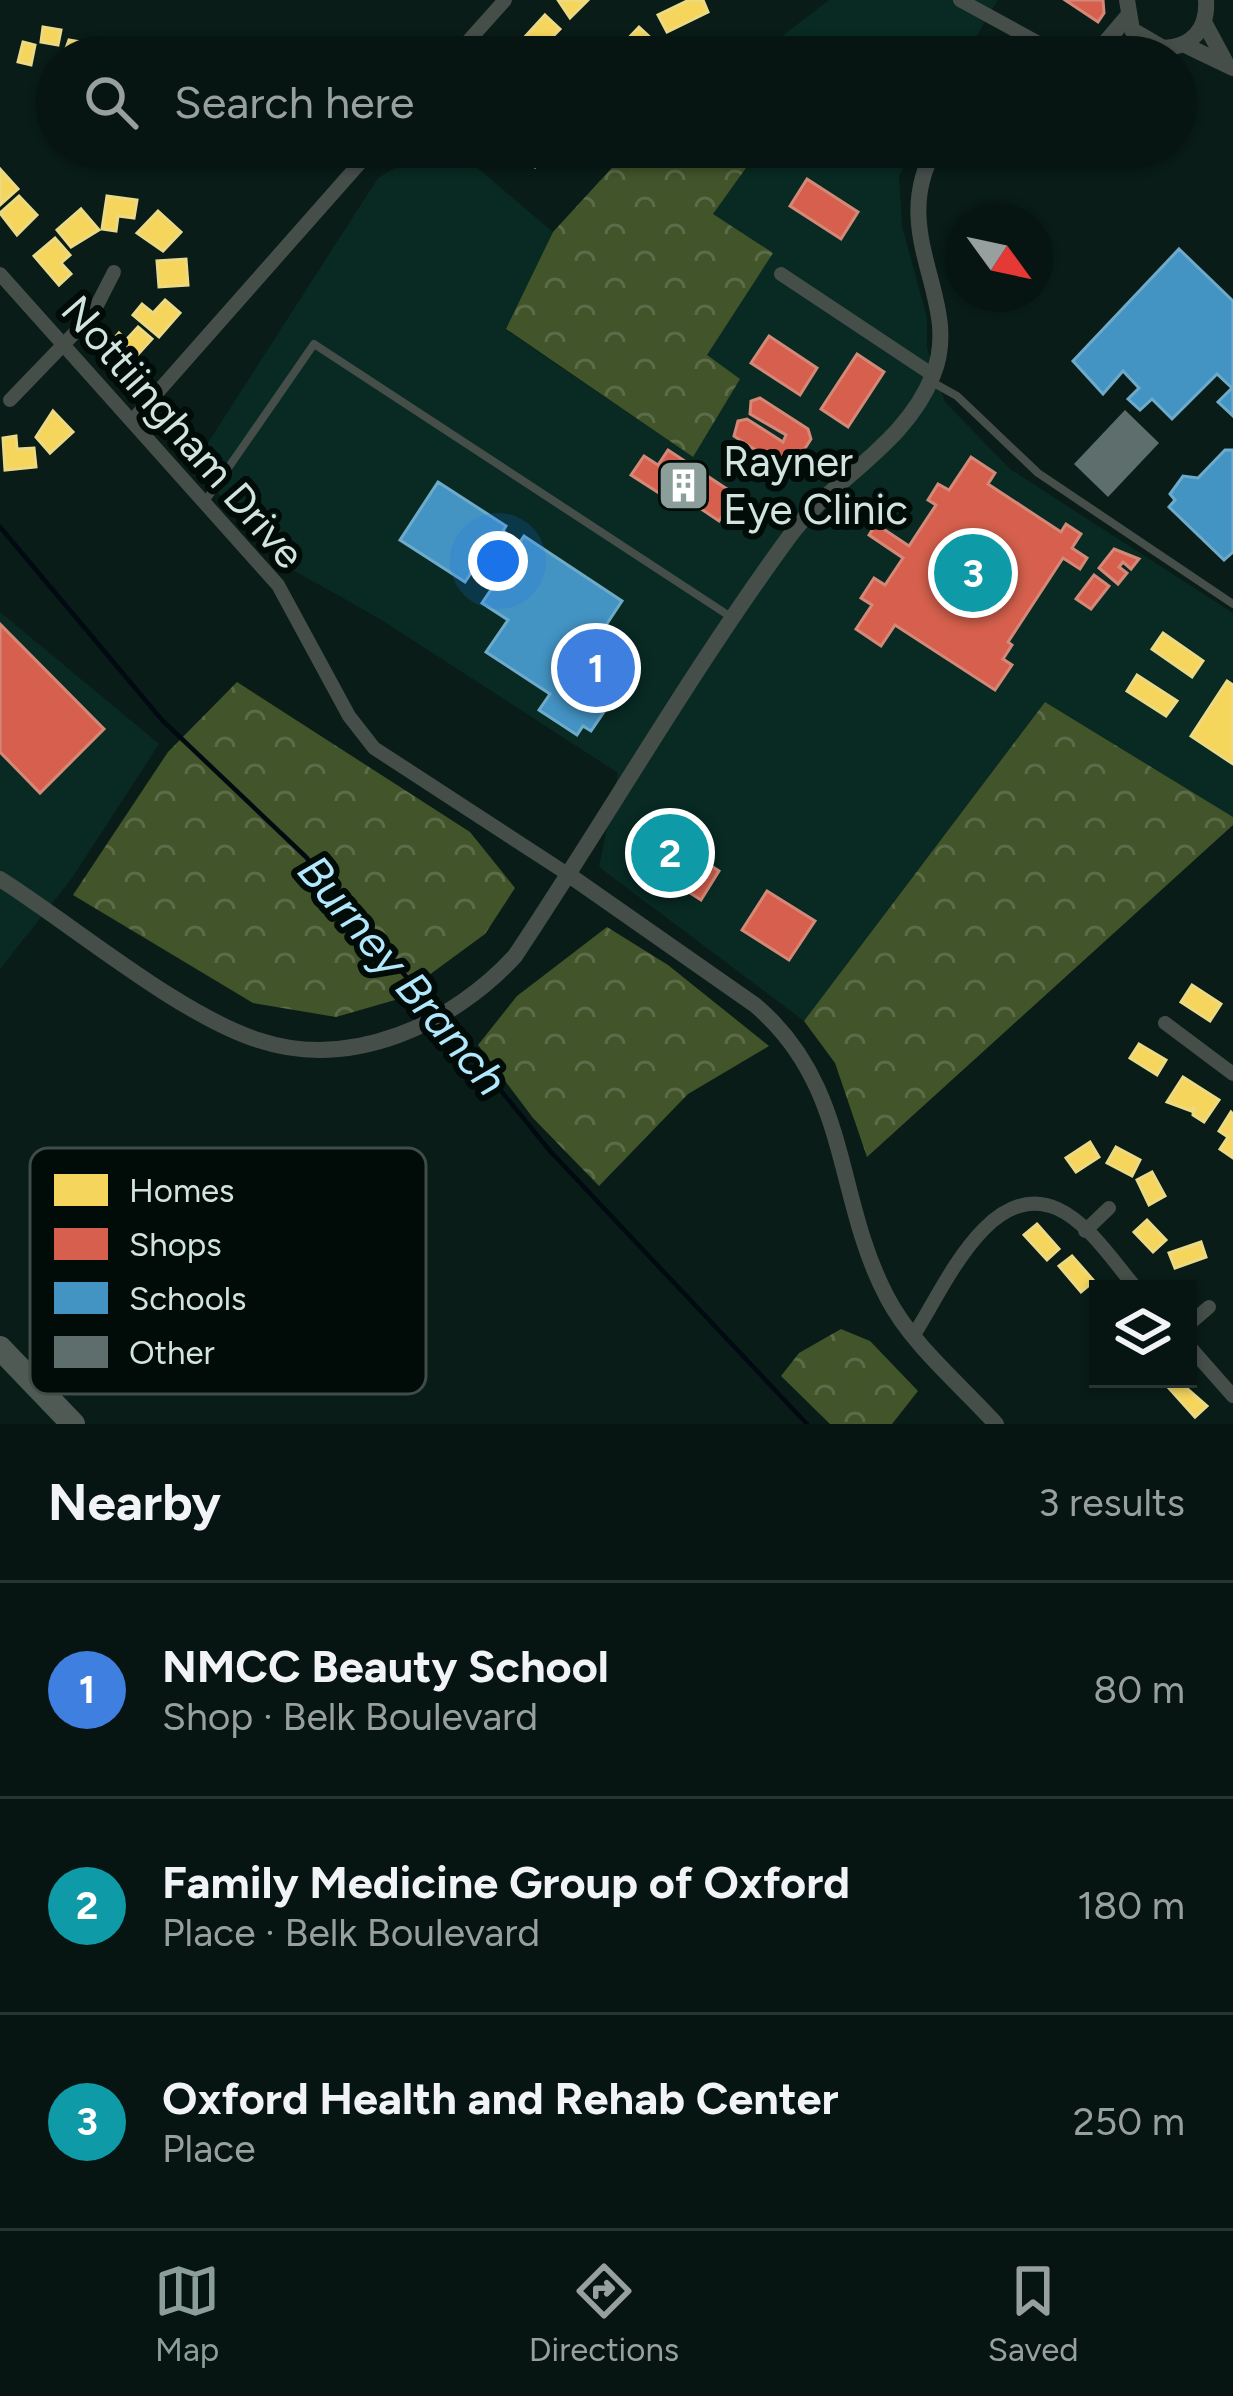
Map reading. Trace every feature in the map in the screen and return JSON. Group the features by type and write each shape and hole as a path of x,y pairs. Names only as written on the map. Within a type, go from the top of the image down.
{"highway":[{"path":"0,1348 30,1379"},
{"path":"0,1359 53,1424"},
{"path":"45,1394 74,1424"}],"street":[{"path":"473,36 505,0"},
{"path":"960,0 1026,36"},
{"path":"1206,0 1204,22 1229,64"},
{"path":"1108,36 1127,9"},
{"path":"1191,36 1204,22"},
{"path":"1197,50 1229,64"},
{"path":"132,421 355,168"},
{"path":"0,879 200,1012 262,1042 338,1048 413,1030 466,1002 515,956 797,526 890,440 932,378 942,329 917,226 917,190 927,168"},
{"path":"10,400 65,346 108,293 114,272"},
{"name":"Nottiingham Drive","path":"0,274 278,585 349,716 374,748 569,875"},
{"path":"781,274 932,378"},
{"path":"569,875 755,1005 782,1031 820,1087 886,1297 996,1424"},
{"path":"1166,1023 1233,1074"},
{"path":"915,1333 1000,1213 1020,1204 1041,1203 1062,1210 1129,1280"},
{"path":"1085,1231 1109,1208"},
{"path":"1197,1317 1209,1307"},
{"path":"1197,1355 1233,1396"}],"lane":[{"path":"206,500 314,344 736,619"},
{"path":"932,378 1038,473 1233,604"}],"shaded area":[{"path":"829,0 998,0 977,36 782,36"},
{"path":"394,168 478,168 553,232 506,330 693,457 706,355 772,253 712,215 746,168 903,168 899,176 902,226 927,318 927,348 945,402 1010,469 1233,613 1233,817 1045,702 804,1021 599,867 618,773 380,619 284,565 193,466 378,178"},
{"path":"0,612 159,744 72,878 0,969"}],"green space":[{"path":"612,168 746,168 713,214 773,253 707,355 740,379 693,457 506,329 553,232"},
{"path":"237,682 470,832 515,888 485,934 395,1000 336,1017 253,1003 73,895 168,752"},
{"path":"1045,702 1233,817 1233,825 867,1157 835,1063 804,1021"},
{"path":"607,927 668,965 769,1046 688,1094 599,1186 533,1118 478,1045 517,996"},
{"path":"841,1329 870,1341 918,1391 892,1424 830,1424 781,1376 799,1353"}],"building: Homes":[{"path":"558,0 588,0 570,18"},
{"path":"689,0 703,0 708,12 667,32 658,15"},
{"path":"545,15 560,29 553,36 526,36"},
{"path":"43,27 61,30 60,36 42,36"},
{"path":"23,42 35,45 31,65 18,62"},
{"path":"0,169 18,189 0,205"},
{"path":"19,196 37,215 17,235 0,213"},
{"path":"107,196 137,200 134,218 118,216 116,231 102,229"},
{"path":"81,209 99,230 71,247 57,230"},
{"path":"158,211 181,232 163,251 137,233"},
{"path":"55,238 70,255 61,263 71,274 59,285 34,256"},
{"path":"186,259 188,285 159,287 157,261"},
{"path":"165,300 180,313 159,337 133,315 142,304 153,313"},
{"path":"138,327 152,339 131,362 110,343 119,333 126,340"},
{"path":"53,411 73,432 50,453 36,437"},
{"path":"16,436 17,449 34,448 36,467 5,470 3,438"},
{"path":"1163,633 1203,661 1192,677 1152,649"},
{"path":"1137,675 1177,701 1166,716 1127,691"},
{"path":"1227,681 1233,685 1233,764 1191,736"},
{"path":"1192,985 1221,1004 1210,1021 1181,1002"},
{"path":"1139,1044 1166,1060 1157,1075 1130,1058"},
{"path":"1183,1077 1219,1100 1204,1122 1193,1115 1194,1106 1191,1111 1167,1102"},
{"path":"1231,1112 1233,1158 1220,1149 1228,1137 1219,1131"},
{"path":"1090,1142 1099,1157 1076,1172 1066,1158"},
{"path":"1116,1147 1140,1160 1132,1176 1107,1163"},
{"path":"1152,1172 1165,1196 1149,1205 1137,1180"},
{"path":"1147,1220 1166,1240 1153,1252 1134,1232"},
{"path":"1037,1224 1059,1249 1047,1260 1024,1235"},
{"path":"1201,1242 1206,1257 1175,1268 1169,1253"},
{"path":"1072,1256 1093,1280 1081,1292 1059,1266"},
{"path":"1169,1388 1186,1388 1207,1406 1195,1417"}],"building: Shops":[{"path":"1065,0 1103,0 1104,13 1098,22"},
{"path":"807,179 858,212 841,239 790,206"},
{"path":"769,336 817,368 800,395 751,363"},
{"path":"857,354 884,372 848,427 821,409"},
{"path":"760,398 808,429 811,439 793,467 785,469 734,436 738,421 747,419 783,442 786,435 750,414 751,401"},
{"name":"Rayner Eye Clinic","path":"668,450 736,495 719,521 682,496 676,504 631,475 644,456 658,465"},
{"path":"971,457 995,473 988,484 1061,532 1066,524 1081,534 1072,548 1087,558 1080,569 1063,558 1008,642 1012,645 1003,659 1012,665 995,690 895,625 881,646 856,629 872,605 861,598 874,578 885,585 903,558 869,535 876,524 909,546 936,505 928,500 938,484 949,490"},
{"path":"1114,549 1139,559 1131,569 1123,562 1119,567 1127,573 1118,584 1099,568"},
{"path":"1094,575 1109,586 1091,609 1076,599"},
{"path":"0,624 104,729 40,793 0,752"},
{"path":"668,823 683,832 676,843 719,871 701,900 643,863"},
{"path":"767,891 815,921 789,960 742,930"}],"building: Schools":[{"path":"1179,249 1233,301 1233,416 1218,402 1232,388 1217,374 1172,419 1152,399 1140,410 1128,399 1139,388 1123,371 1103,394 1073,361"},
{"path":"1225,450 1233,450 1233,552 1224,560 1169,507 1175,500 1170,494 1183,476 1198,478"},
{"path":"438,482 506,526 503,531 520,542 524,536 622,601 577,669 609,691 601,702 608,706 591,731 583,726 577,735 539,710 550,694 486,652 508,620 482,603 507,566 485,552 465,582 400,540"}],"building: Other":[{"path":"1125,410 1159,443 1108,497 1074,464"}],"waterway":[{"name":"Burney Branch","path":"0,527 162,720 306,857 434,1010"},
{"name":"Burney Branch","path":"442,1018 550,1151 807,1424"}],"place":[{"name":"Rayner Eye Clinic","path":"684,485"},
{"name":"Oxford Health and Rehab Center","path":"973,573"},
{"name":"NMCC Beauty School","path":"596,668"},
{"name":"Family Medicine Group of Oxford","path":"670,853"}]}
